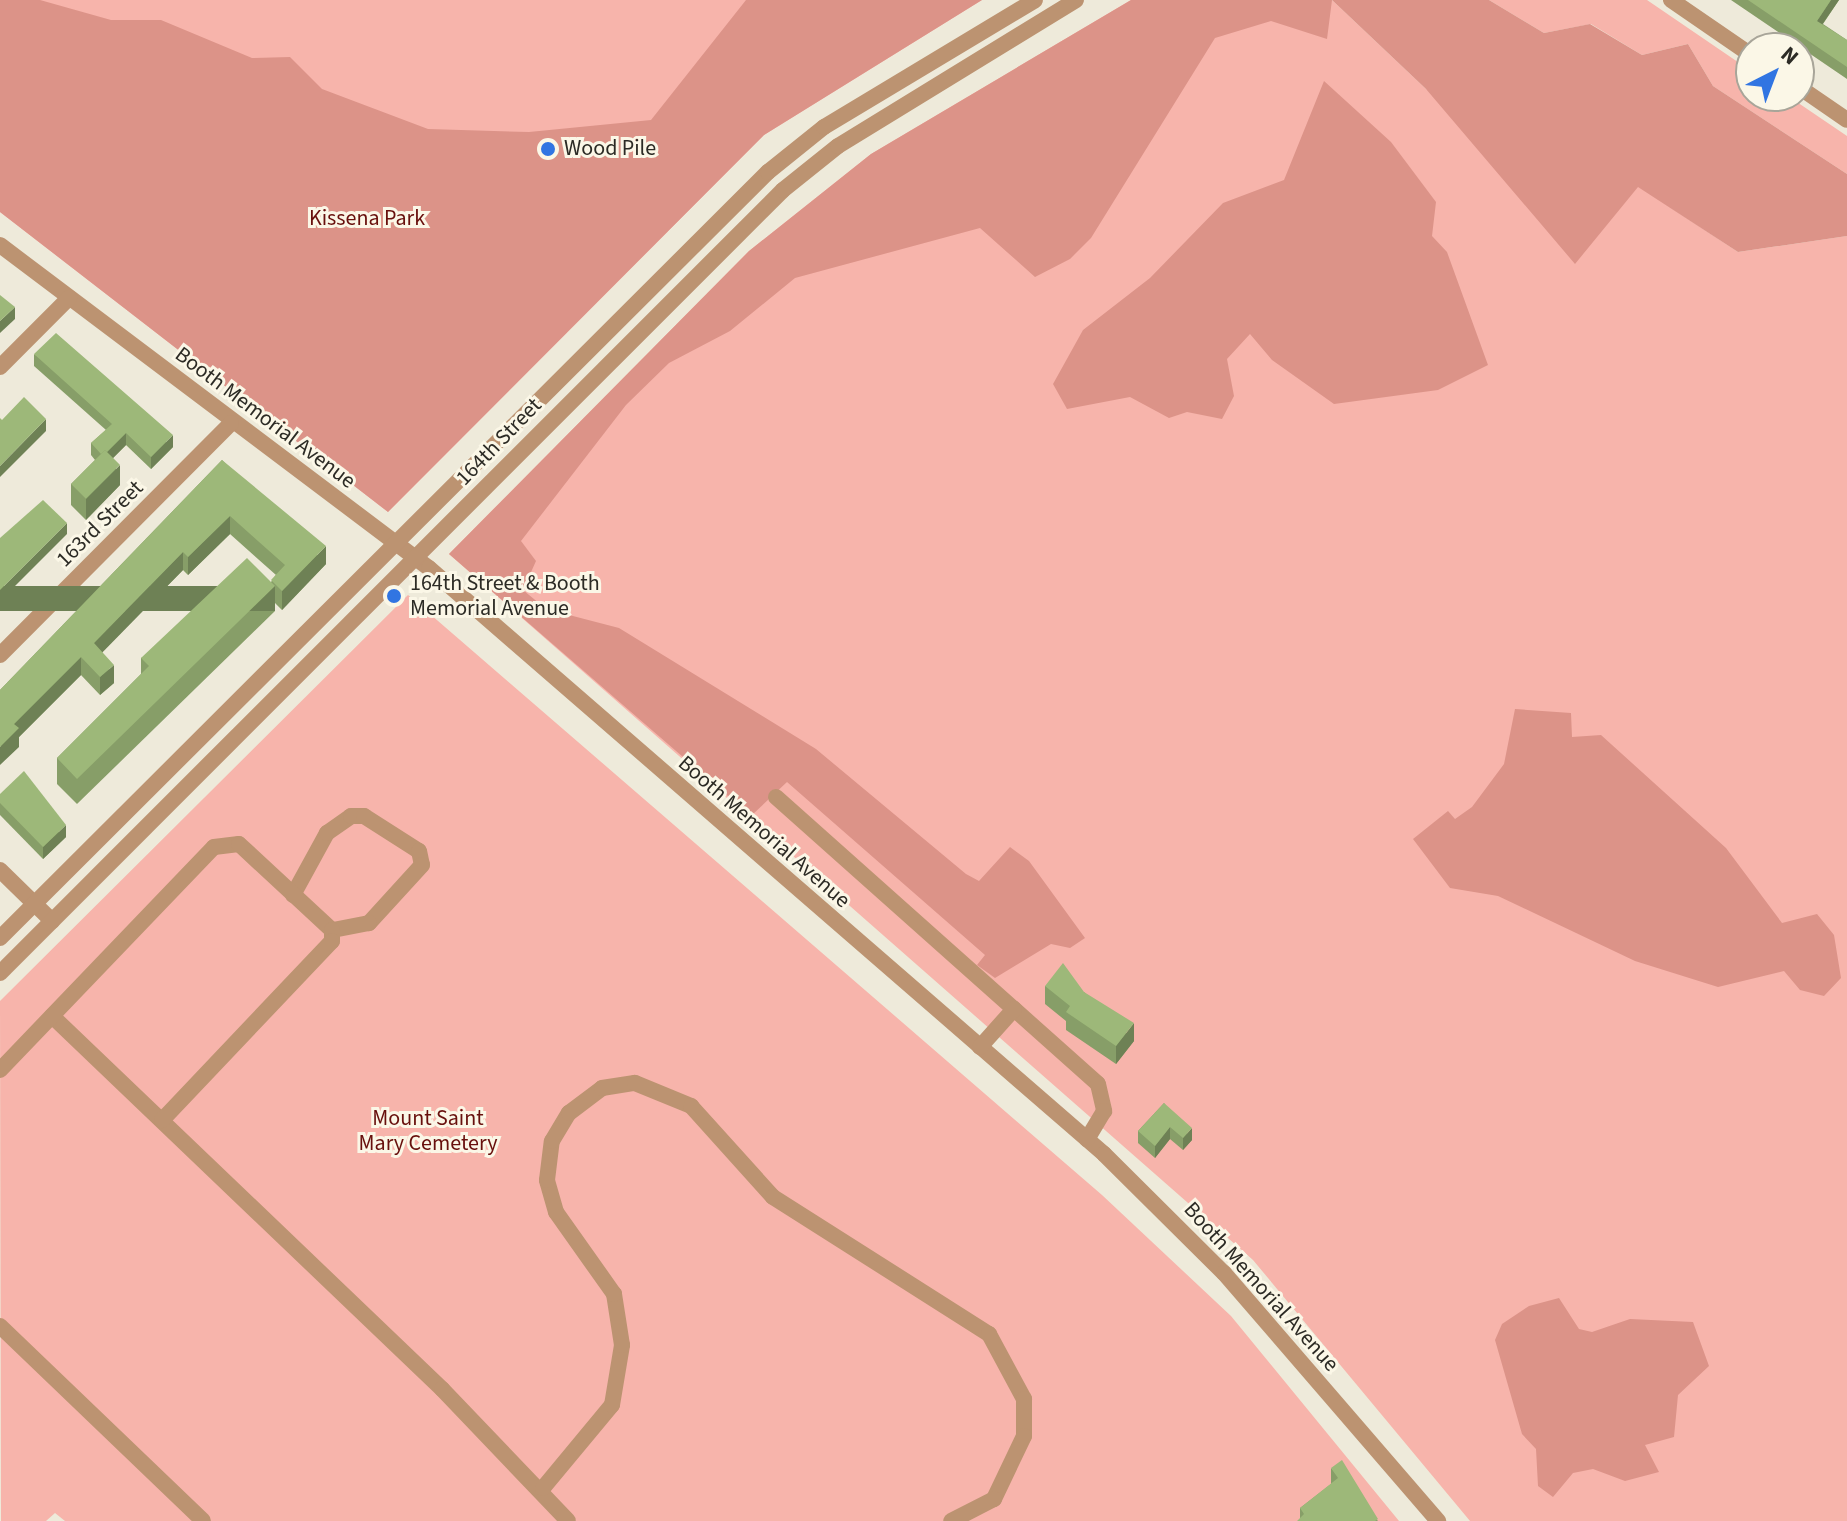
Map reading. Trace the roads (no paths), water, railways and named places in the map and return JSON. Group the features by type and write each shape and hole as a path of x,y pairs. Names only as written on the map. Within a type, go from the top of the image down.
{"street":[{"name":"164th Street","path":"0,938 394,541 768,172 824,127 1035,0"},
{"name":"164th Street","path":"0,973 783,190 838,146 1076,0"},
{"path":"1671,0 1735,44"},
{"path":"1815,98 1847,120"},
{"name":"Booth Memorial Avenue","path":"0,245 231,423 416,558 1087,1139 1224,1273 1438,1521"},
{"path":"0,367 69,298"},
{"name":"163rd Street","path":"0,655 231,423"},
{"path":"776,797 1098,1084 1104,1111 1087,1139"},
{"path":"293,895 327,833 351,816 374,821 419,851 422,865 369,923 332,930"},
{"path":"0,1070 224,841 239,844 332,930 332,941 162,1120"},
{"path":"0,870 52,921"},
{"path":"980,1047 1014,1009"},
{"path":"52,1016 543,1488 568,1521"},
{"path":"543,1488 612,1405 622,1345 614,1294 556,1212 547,1180 552,1141 569,1113 602,1088 635,1083 691,1106 773,1197 989,1334 1024,1399 1024,1436 994,1499 951,1521"},
{"path":"0,1326 203,1521"}],"place":[{"name":"Wood Pile","path":"548,149"},
{"name":"164th Street & Booth Memorial Avenue","path":"394,596"}],"park label":[{"name":"Kissena Park","path":"367,219"},
{"name":"Mount Saint Mary Cemetery","path":"428,1130"}]}
